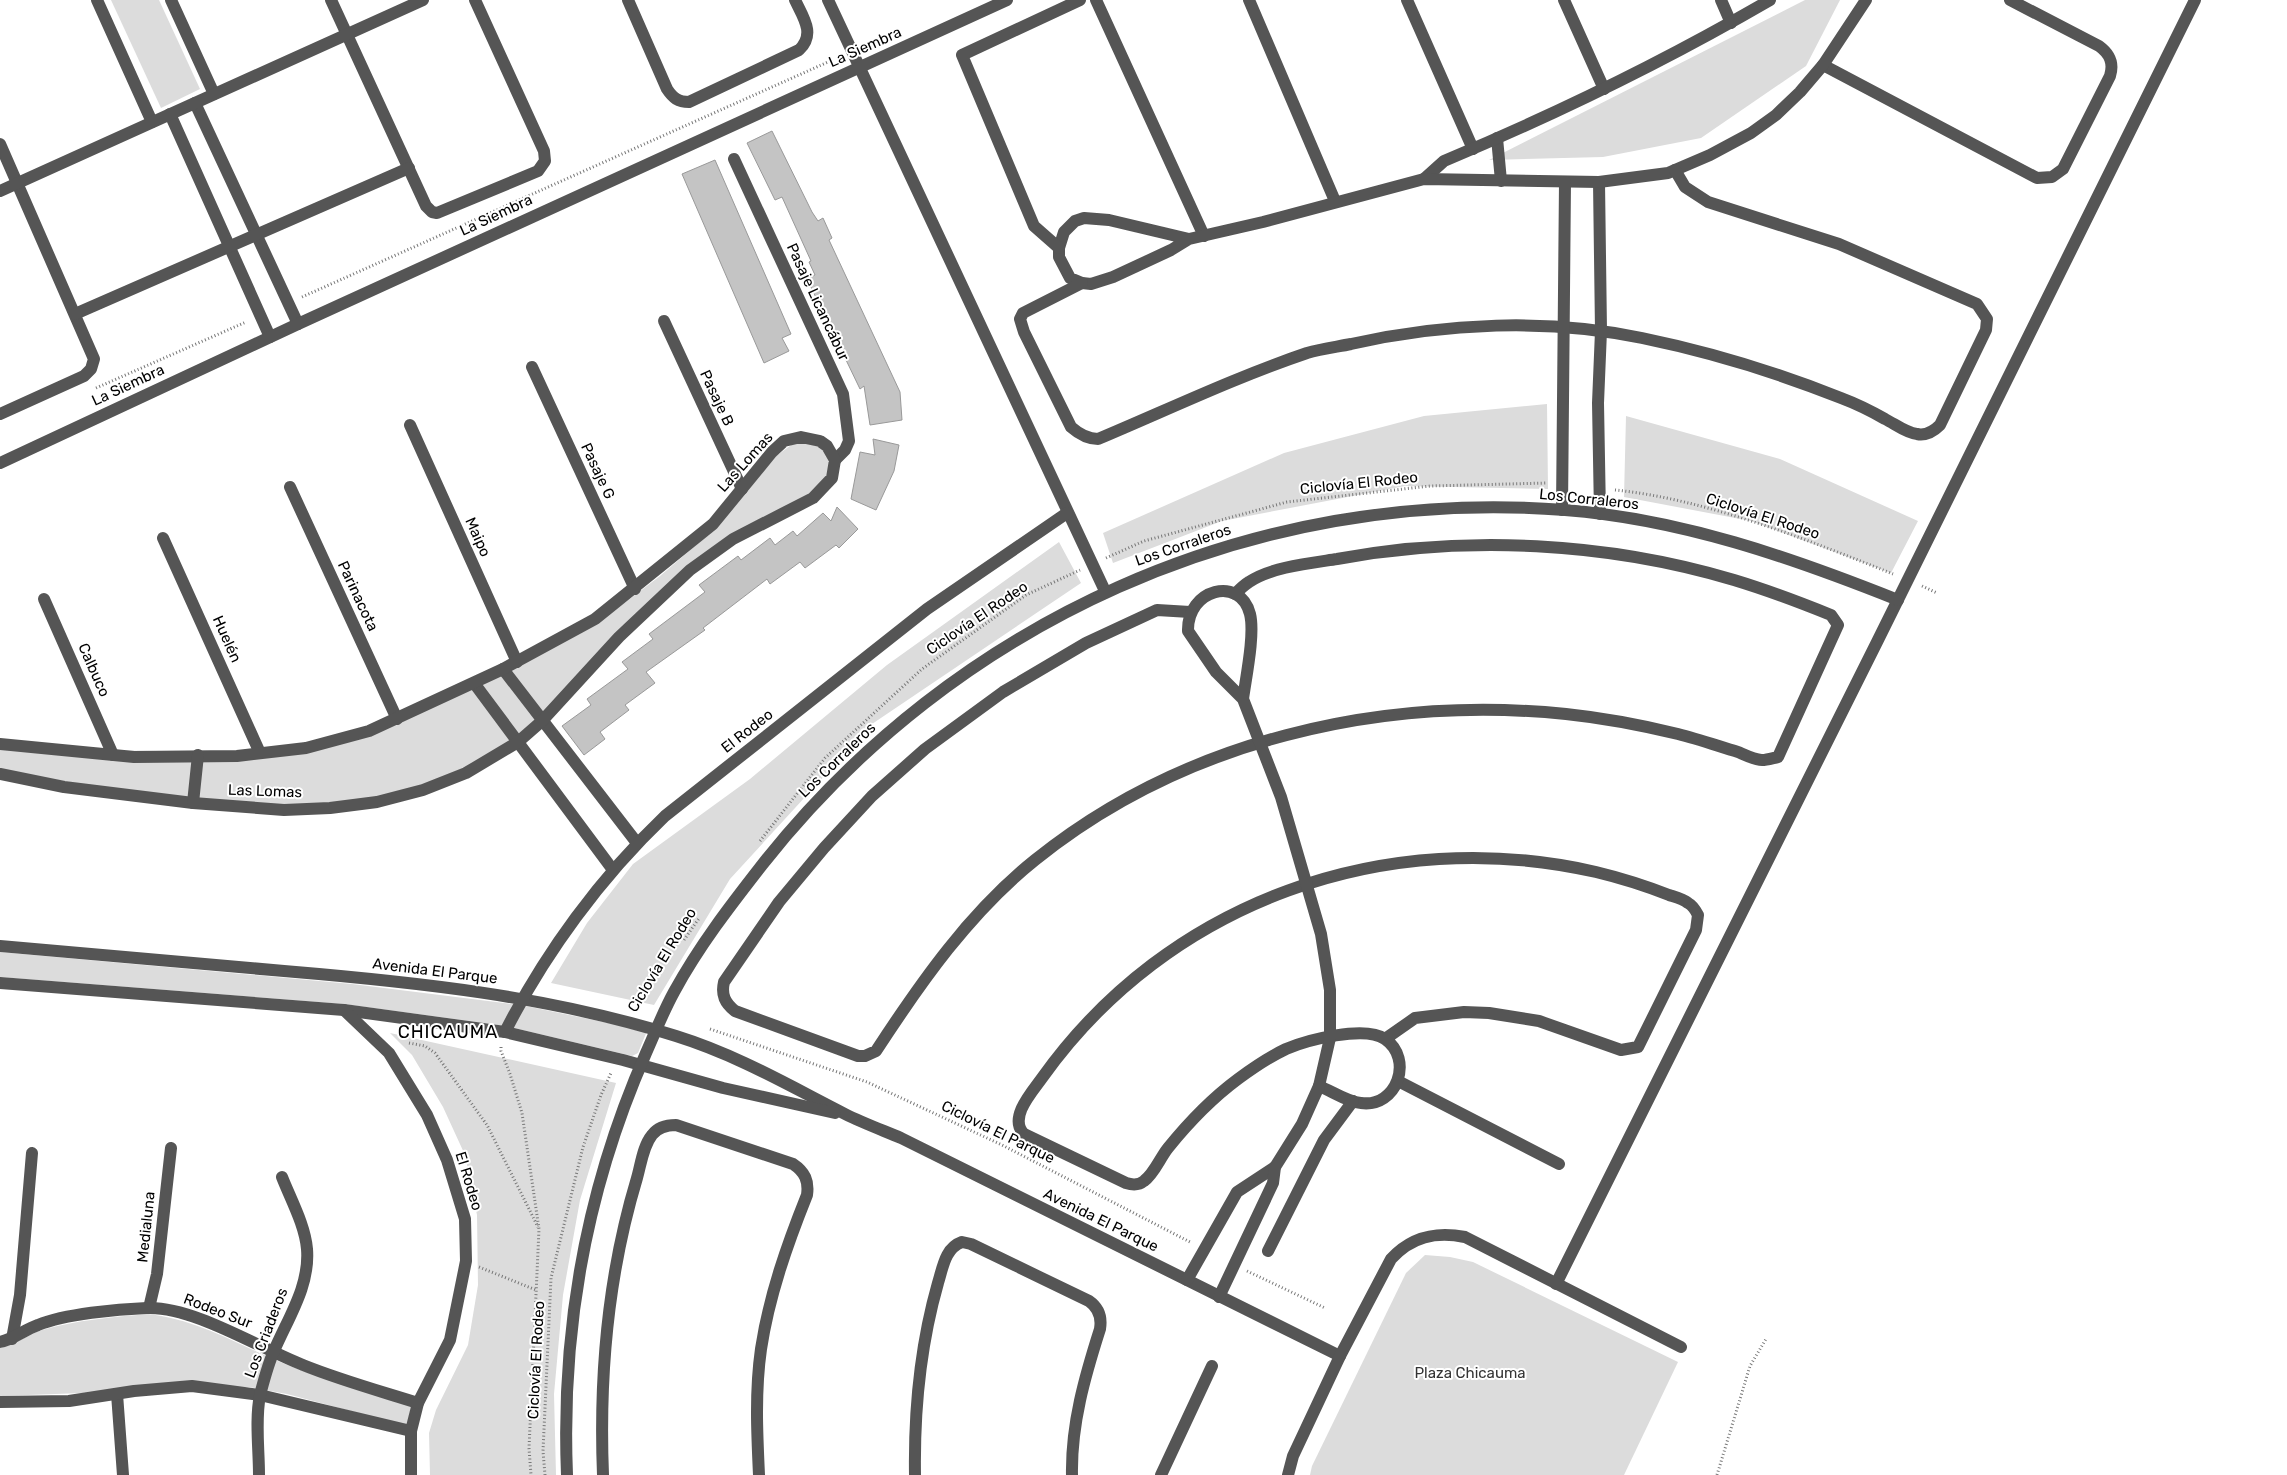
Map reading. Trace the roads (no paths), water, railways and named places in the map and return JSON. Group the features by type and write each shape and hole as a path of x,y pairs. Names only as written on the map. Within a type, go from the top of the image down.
{"street":[{"path":"97,0 152,122"},
{"path":"171,0 214,94"},
{"path":"331,0 426,206 432,212 437,213 538,172 545,161 544,151 475,0"},
{"path":"0,191 423,0"},
{"path":"628,0 667,89 678,100 689,102 799,50 804,45 808,31 795,0"},
{"path":"828,0 1105,591"},
{"name":"La Siembra","path":"0,463 298,324 1007,0"},
{"path":"1080,0 962,55 1034,226 1058,248 1065,270 1070,278 1082,283"},
{"path":"1096,0 1204,236"},
{"path":"1249,0 1335,201"},
{"path":"1407,0 1473,149"},
{"path":"1564,0 1604,89"},
{"path":"1721,0 1731,23"},
{"path":"1424,178 1444,161 1604,89 1731,23 1770,0"},
{"path":"1675,170 1685,187 1708,202 1839,244 1973,301 1985,313 1986,330 1940,425 1928,434 1919,435 1911,433 1861,405 1798,380 1735,360 1682,347 1601,331 1565,327 1501,327 1439,330 1378,338 1309,353 1253,373 1098,439 1091,439 1078,434 1071,427 1024,332 1020,319 1023,313 1082,283 1103,281 1171,250 1188,239 1424,178 1599,182 1628,179 1675,170 1710,155 1751,133 1788,103 1823,65 1866,0"},
{"path":"1823,65 2037,178 2052,178 2063,169 2110,76 2111,60 2108,54 2099,46 2010,0"},
{"path":"1556,1284 2195,0"},
{"path":"196,103 298,324"},
{"path":"170,114 270,337"},
{"path":"1497,138 1501,181"},
{"path":"0,144 93,353 91,369 84,376 0,414"},
{"name":"Pasaje Licancábur","path":"734,159 843,394 849,441 845,450 835,460"},
{"path":"75,314 409,168"},
{"path":"1562,510 1565,182"},
{"path":"1599,182 1601,331 1598,402 1600,514"},
{"path":"1058,248 1064,232 1069,226 1084,218 1110,220 1188,239"},
{"name":"Pasaje B","path":"664,321 742,489"},
{"name":"Pasaje G","path":"532,367 635,589"},
{"name":"Maipo","path":"410,426 517,662"},
{"name":"Las Lomas","path":"0,744 134,757 237,756 306,748 369,732 503,669 595,619 635,589 713,524 778,446 792,438 801,436 820,441 828,446 835,460 832,478 813,498 733,539 690,570 619,637 542,721 518,742 466,773 423,790 377,802 330,808 284,810 193,804 64,787 0,774"},
{"name":"Parinacota","path":"290,487 397,719"},
{"name":"Los Corraleros","path":"656,1030 674,993 706,938 782,840 854,763 935,694 976,665 1043,624 1105,591 1194,556 1262,537 1332,521 1430,509 1498,508 1562,510 1600,514 1666,526 1771,552 1898,600"},
{"name":"El Rodeo","path":"505,1032 522,998 567,931 613,870 665,816 927,609 1067,513"},
{"name":"Huelén","path":"163,538 260,753"},
{"path":"1190,612 1157,610 1086,643 1003,692 925,749 872,796 801,874 724,982 722,995 725,1001 735,1011 858,1056 871,1054 876,1051 906,1003 960,934 1034,861 1096,817 1193,766 1259,742 1328,725 1422,712 1518,711 1566,714 1642,726 1698,740 1762,760 1778,757 1838,626 1831,615 1783,596 1692,569 1633,557 1530,546 1440,546 1352,556 1264,574 1249,582 1235,594"},
{"path":"676,555 690,570"},
{"path":"1187,1280 1237,1192 1275,1167 1302,1124 1319,1086 1326,1063 1330,1038 1330,990 1322,934 1281,797 1243,699 1216,672 1188,631 1190,612 1195,604 1210,593 1227,592 1235,594 1247,606 1250,622 1248,664 1243,699"},
{"name":"Calbuco","path":"44,598 113,755"},
{"path":"503,669 637,843"},
{"path":"474,683 613,870"},
{"path":"193,804 198,755"},
{"path":"1319,1086 1362,1104 1375,1102 1387,1096 1398,1081 1401,1063 1394,1047 1376,1034 1362,1033 1330,1038 1288,1048 1239,1079 1198,1114 1163,1154 1146,1179 1137,1185 1126,1183 1024,1134 1018,1126 1020,1115 1029,1096 1052,1064 1104,1005 1134,978 1199,933 1269,897 1306,883 1343,873 1410,861 1457,857 1496,857 1572,866 1610,875 1646,886 1689,903 1698,915 1696,930 1638,1046 1621,1050 1539,1021 1489,1013 1456,1013 1415,1018 1385,1039"},
{"name":"Avenida El Parque","path":"0,946 353,977 522,998 656,1030 752,1066 846,1115 901,1138 1340,1356"},
{"name":"Avenida El Parque","path":"0,983 344,1010 505,1032 618,1059 723,1088 846,1115"},
{"name":"El Rodeo","path":"344,1010 389,1053 427,1115 447,1160 464,1218 466,1261 450,1340 418,1403 411,1431 411,1475"},
{"path":"567,1475 567,1369 583,1248 608,1150 656,1030"},
{"path":"1398,1081 1559,1164"},
{"path":"1268,1251 1324,1140 1353,1101"},
{"path":"603,1475 604,1359 613,1285 623,1232 634,1187 650,1138 664,1126 676,1125 793,1164 804,1173 807,1180 807,1195 774,1288 761,1350 757,1410 759,1475"},
{"name":"Medialuna","path":"149,1308 157,1274 171,1148"},
{"path":"6,1340 20,1295 32,1153"},
{"path":"1220,1297 1273,1183 1275,1167"},
{"name":"Los Criaderos","path":"260,1475 258,1420 260,1395 274,1352 294,1308 305,1275 307,1249 298,1216 282,1177"},
{"path":"1288,1475 1293,1456 1340,1356 1391,1259 1399,1250 1419,1238 1442,1234 1465,1237 1681,1347"},
{"path":"916,1475 916,1407 924,1341 948,1252 962,1242 972,1244 1089,1301 1097,1309 1101,1322 1100,1329 1077,1411 1073,1440 1072,1475"},
{"name":"Rodeo Sur","path":"6,1340 38,1325 91,1313 149,1308 173,1311 214,1325 303,1365 418,1403"},
{"path":"1161,1475 1212,1366"},
{"path":"0,1402 69,1400 192,1386 260,1395 411,1431"},
{"path":"117,1394 123,1475"}],"district":[{"name":"CHICAUMA","path":"448,1032"}],"park label":[{"name":"Plaza Chicauma","path":"1470,1373"}]}
